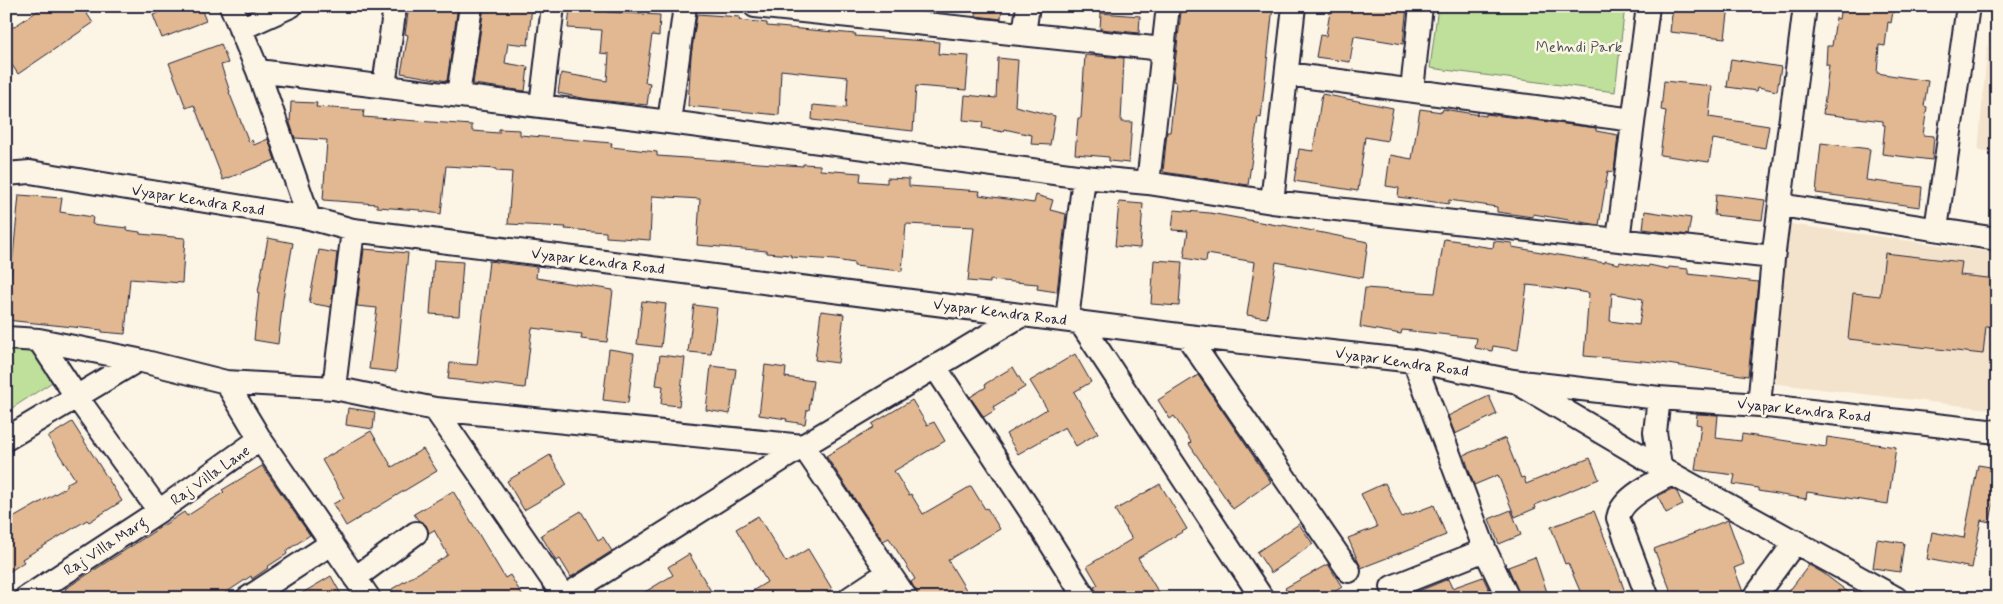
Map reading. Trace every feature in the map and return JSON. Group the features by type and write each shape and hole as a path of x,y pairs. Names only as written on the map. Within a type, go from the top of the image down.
{"street":[{"path":"231,6 258,71 309,218"},
{"path":"240,29 291,6"},
{"path":"384,86 395,6"},
{"path":"458,95 471,6"},
{"path":"541,106 553,6"},
{"path":"669,122 685,6"},
{"path":"755,6 1163,49"},
{"path":"1024,34 1028,6"},
{"path":"1148,183 1168,6"},
{"path":"1272,202 1294,6"},
{"path":"1412,90 1421,6"},
{"path":"1618,240 1648,6"},
{"path":"1759,405 1773,257 1805,6"},
{"path":"1936,229 1968,6"},
{"path":"258,71 669,122 1084,177 1148,183 1272,202 1773,257"},
{"path":"1287,74 1633,120"},
{"name":"Vyapar Kendra Road","path":"6,174 30,172 309,218 353,230 1187,336 1414,361 1513,381 1659,398 1759,405 1997,432"},
{"path":"1084,177 1074,321 1262,598"},
{"path":"1780,205 1997,239"},
{"path":"334,388 353,230"},
{"path":"435,409 564,597 803,446 1022,315"},
{"path":"1187,336 1350,571"},
{"path":"6,338 39,340 138,360 226,382 334,388 435,409 803,446 906,598"},
{"path":"39,340 76,396 159,510"},
{"path":"6,439 138,360"},
{"path":"1414,361 1485,550 1508,598"},
{"path":"935,367 1033,515 1084,598"},
{"path":"1513,381 1666,470 1896,598"},
{"path":"226,382 260,439 369,598"},
{"path":"1659,398 1655,432 1666,470"},
{"name":"Raj Villa Lane","path":"159,510 260,439"},
{"path":"1648,598 1618,518 1619,510 1625,502 1666,470"},
{"name":"Raj Villa Marg","path":"26,598 159,510"},
{"path":"355,578 416,533"},
{"path":"1754,598 1796,541"},
{"path":"248,598 332,544"},
{"path":"1392,587 1485,550"},
{"path":"850,598 889,572"}],"shaded area":[{"path":"1991,6 1997,6 1997,153 1978,151"},
{"path":"1790,224 1997,253 1997,410 1769,383"}],"green space":[{"name":"Mehndi Park","path":"1438,6 1625,6 1615,92 1430,68"},
{"path":"6,350 39,352 57,379 6,412"}],"building":[{"path":"45,6 82,6 93,23 18,74 6,56 6,32"},
{"path":"175,6 200,6 206,21 162,38 153,15"},
{"path":"409,6 458,6 447,81 401,73 408,35 405,34"},
{"path":"484,6 532,6 528,45 508,43 505,63 528,67 525,91 473,84"},
{"path":"976,6 1002,6 1001,19 976,16"},
{"path":"1184,6 1273,6 1261,118 1258,117 1248,185 1163,172 1167,132 1170,132 1176,82 1173,81 1181,12 1183,12"},
{"path":"1331,6 1407,6 1403,44 1354,36 1350,62 1316,57 1320,35 1326,36"},
{"path":"1673,6 1729,6 1725,38 1670,32"},
{"path":"1841,6 1894,6 1891,23 1888,22 1885,46 1879,45 1877,73 1928,81 1924,106 1927,107 1923,135 1934,136 1932,160 1882,154 1885,125 1883,125 1883,121 1823,114 1829,65 1826,65 1827,46 1832,46 1836,18 1839,19"},
{"path":"570,7 607,9 607,12 660,15 659,36 652,35 645,82 650,83 647,105 587,99 558,93 561,73 607,81 609,54 600,53 602,30 568,28"},
{"path":"1101,13 1140,16 1139,33 1100,29"},
{"path":"697,14 740,17 739,20 767,23 767,26 856,34 855,36 939,42 938,54 969,56 966,90 916,86 913,131 812,120 813,105 846,108 848,77 781,70 779,115 688,106 691,56"},
{"path":"221,44 228,63 221,65 229,92 249,142 252,140 254,145 268,139 275,160 223,180 194,105 186,108 169,63"},
{"path":"1085,55 1124,58 1121,122 1132,122 1129,163 1109,161 1109,157 1075,154 1078,118 1081,118"},
{"path":"998,58 1018,60 1015,106 1055,116 1050,145 1031,144 1032,135 1004,129 1003,132 982,128 983,122 963,120 965,95 996,98"},
{"path":"1731,59 1781,67 1777,91 1758,87 1757,91 1727,87"},
{"path":"1664,81 1712,86 1709,117 1769,126 1765,148 1713,139 1709,162 1660,155 1666,111 1661,110"},
{"path":"1322,94 1393,108 1387,141 1365,137 1358,191 1294,181 1299,149 1313,151"},
{"path":"291,102 317,103 316,107 364,110 363,117 472,125 472,131 499,133 499,129 520,130 520,135 612,143 611,147 657,152 657,156 803,166 803,164 820,165 820,170 861,173 860,181 887,183 887,178 909,179 909,186 980,191 979,195 1034,203 1036,195 1053,200 1050,210 1066,214 1057,292 1037,289 1038,284 990,280 990,283 968,281 974,227 906,224 902,271 854,266 854,263 835,260 791,257 791,255 767,253 767,251 697,245 700,199 652,196 650,240 606,237 606,232 565,229 566,227 508,224 512,172 496,171 496,169 446,166 441,214 420,210 377,207 377,204 323,200 327,140 295,138 290,123"},
{"path":"1420,109 1442,112 1443,109 1486,116 1486,114 1596,128 1596,131 1618,135 1614,172 1608,171 1599,225 1533,214 1533,217 1497,212 1497,207 1449,200 1449,204 1398,197 1399,188 1386,186 1390,155 1412,159"},
{"path":"1821,143 1870,149 1866,180 1922,187 1920,207 1816,193"},
{"path":"1716,194 1765,200 1762,220 1714,215"},
{"path":"19,195 62,198 60,212 93,217 92,224 127,228 126,230 140,232 140,234 185,238 182,283 130,279 125,334 6,320 6,275 11,276"},
{"path":"1119,202 1143,204 1140,248 1115,246"},
{"path":"1174,210 1210,213 1283,225 1368,242 1363,278 1276,262 1267,318 1247,315 1255,262 1207,254 1206,262 1184,258 1188,231 1172,230"},
{"path":"1645,211 1691,218 1688,235 1643,229"},
{"path":"268,238 293,243 283,299 278,344 254,340 258,292"},
{"path":"1444,239 1493,248 1494,241 1512,243 1512,247 1605,263 1605,261 1619,264 1620,262 1648,267 1649,265 1668,269 1669,267 1688,269 1688,274 1758,282 1748,376 1654,362 1584,356 1589,293 1555,288 1527,285 1518,350 1493,346 1492,351 1475,348 1477,338 1402,330 1401,334 1360,327 1365,288 1435,293","holes":["1612,293 1643,299 1639,325 1610,321"]},
{"path":"364,249 408,253 396,372 369,369 377,308 357,306"},
{"path":"319,250 337,253 331,307 309,303"},
{"path":"1885,253 1962,262 1960,275 1997,279 1997,327 1986,326 1983,354 1848,339 1853,293 1880,296"},
{"path":"434,260 463,262 459,316 430,314"},
{"path":"1154,260 1182,262 1179,306 1151,304"},
{"path":"489,261 537,267 536,278 613,290 607,342 581,339 582,334 532,328 525,388 448,379 450,363 477,365"},
{"path":"642,301 666,304 661,347 637,344"},
{"path":"694,305 717,308 711,354 688,352"},
{"path":"821,311 844,314 838,363 815,360"},
{"path":"609,349 634,353 628,403 603,400"},
{"path":"1075,354 1091,382 1074,392 1098,433 1076,446 1065,427 1018,454 1006,434 1047,409 1030,381"},
{"path":"660,355 685,358 679,406 661,404 663,386 656,385"},
{"path":"765,365 786,368 785,377 813,381 805,424 759,415"},
{"path":"711,366 736,369 730,414 706,410"},
{"path":"1013,367 1025,387 993,407 995,410 984,417 970,397 986,387 985,384"},
{"path":"1198,375 1271,482 1233,509 1189,444 1191,442 1174,416 1170,419 1158,400"},
{"path":"1489,396 1497,414 1455,434 1448,416"},
{"path":"912,400 927,425 934,422 945,441 894,471 909,495 911,494 923,514 971,486 1000,529 948,560 971,598 919,598 911,582 915,579 889,538 883,541 826,456 874,427 872,424"},
{"path":"348,408 375,412 373,429 346,425"},
{"path":"1697,414 1718,415 1716,438 1741,441 1742,434 1826,447 1827,437 1896,447 1888,504 1807,492 1806,499 1758,491 1758,488 1733,484 1735,475 1695,470 1701,425 1696,424"},
{"path":"72,422 122,501 89,522 87,520 22,559 24,562 6,574 6,522 67,487 66,484 75,479 48,437"},
{"path":"371,431 392,467 423,449 437,471 346,526 333,504 344,498 322,460"},
{"path":"1505,438 1521,478 1524,477 1526,484 1590,458 1599,479 1535,505 1536,508 1515,517 1498,475 1474,485 1464,455"},
{"path":"550,455 567,485 524,510 507,481"},
{"path":"1978,465 1997,468 1997,483 1990,522 1981,520 1972,568 1927,559 1932,532 1964,538"},
{"path":"262,466 310,535 286,551 287,554 252,579 251,576 218,598 70,598 65,589 184,512 187,516 224,492 222,490"},
{"path":"1385,483 1402,517 1434,505 1446,535 1361,568 1348,538 1377,527 1361,494"},
{"path":"1160,484 1187,529 1138,558 1162,598 1100,598 1094,587 1098,585 1087,566 1132,539 1115,510"},
{"path":"1672,489 1677,492 1683,505 1666,513 1658,496"},
{"path":"453,491 505,578 510,575 524,598 397,598 392,589 448,555 434,530 429,533 426,525 418,520 414,514"},
{"path":"1511,510 1521,535 1499,544 1489,519"},
{"path":"581,511 598,540 603,537 612,551 571,577 560,559 556,561 541,535"},
{"path":"1594,511 1627,598 1583,598 1568,563 1565,564 1551,527"},
{"path":"758,516 786,562 808,549 832,589 817,598 741,598 767,582 736,529"},
{"path":"1728,520 1744,564 1734,568 1743,592 1741,598 1680,598 1678,592 1672,594 1654,549"},
{"path":"1299,524 1313,544 1271,573 1257,552"},
{"path":"1877,539 1904,543 1900,572 1873,568"},
{"path":"689,554 715,598 635,598 673,575 668,567"},
{"path":"1535,557 1549,598 1521,598 1508,567"},
{"path":"1328,564 1342,587 1325,598 1291,598 1285,588"},
{"path":"1809,565 1823,573 1856,598 1784,598"},
{"path":"331,576 343,598 294,598"},
{"path":"1483,577 1493,598 1402,598 1448,579 1452,588"}]}
